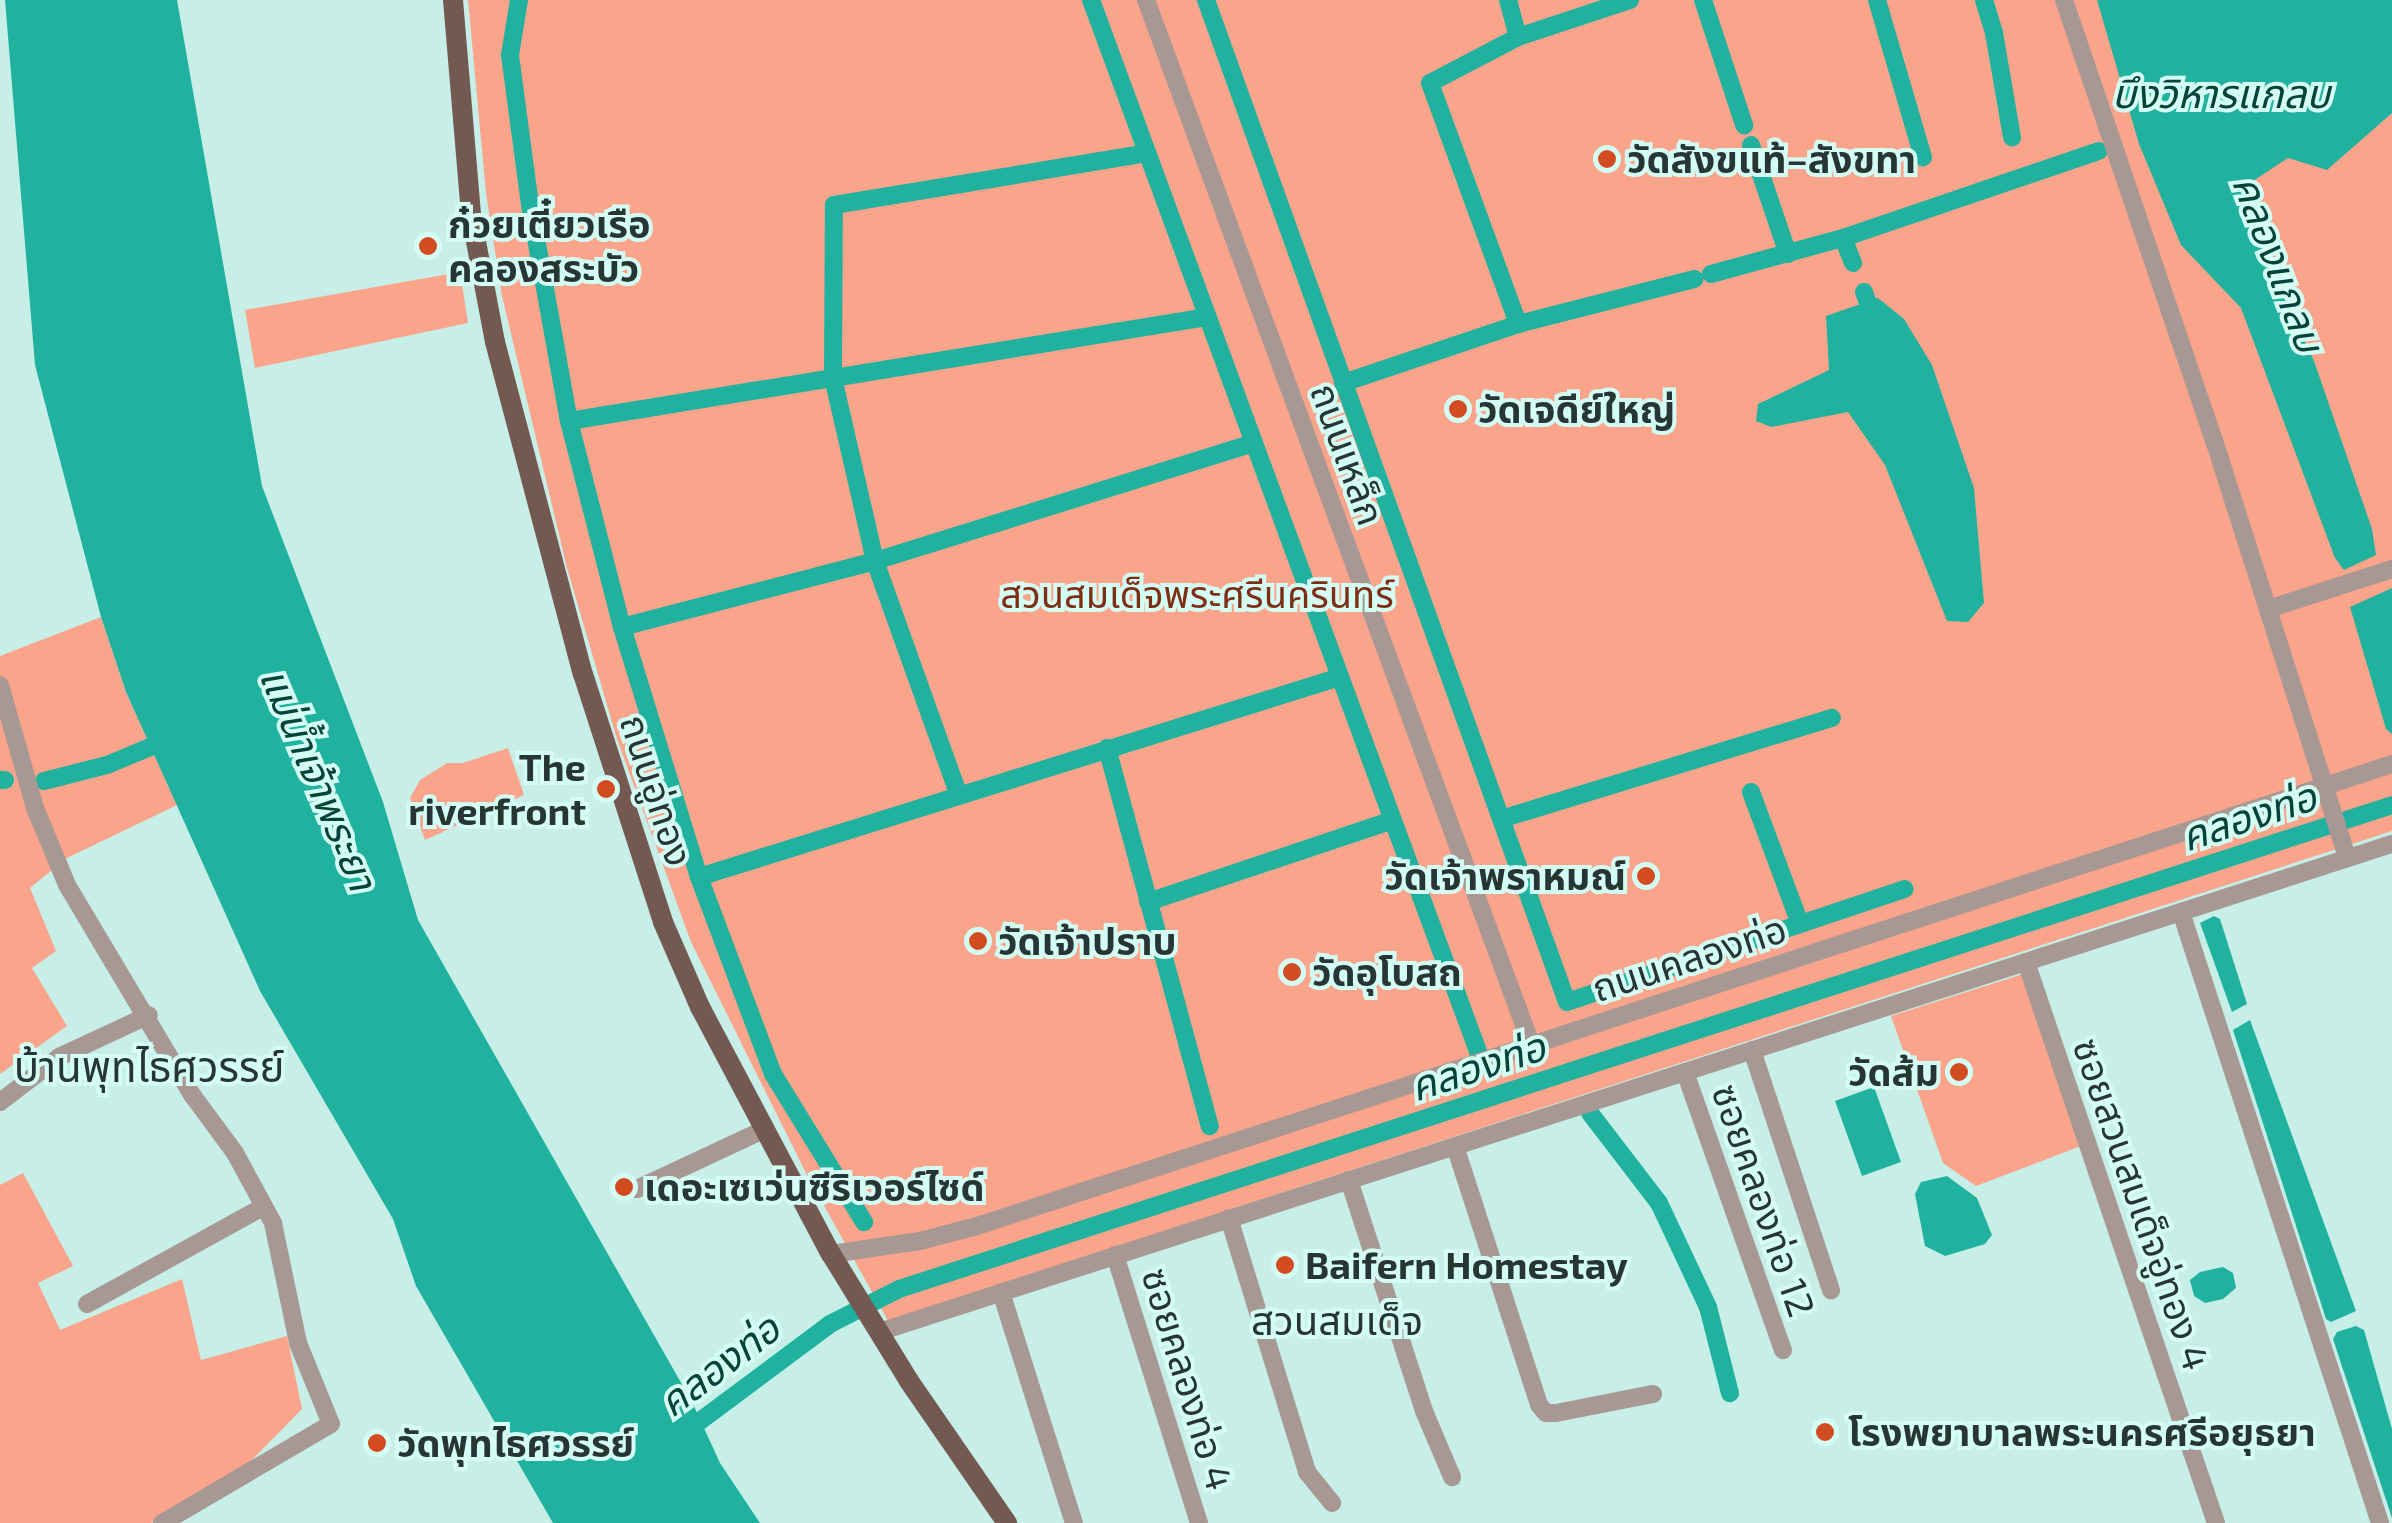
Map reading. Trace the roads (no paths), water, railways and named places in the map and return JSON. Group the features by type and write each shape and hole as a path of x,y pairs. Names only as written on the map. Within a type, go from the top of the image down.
{"main road":[{"name":"ถนนอู่ทอง","path":"452,0 476,250 540,519 588,691 664,922 700,1008 831,1254 1007,1523"}],"street":[{"name":"ถนนเหล็ก","path":"1146,0 1531,1044"},
{"path":"2064,0 2344,849"},
{"path":"2268,609 2392,570"},
{"path":"0,685 35,808 67,886 264,1207 280,1242 298,1343 331,1424 162,1523"},
{"name":"ถนนคลองท่อ","path":"831,1254 920,1241 976,1226 1531,1044 2326,794 2392,764"},
{"path":"876,1327 1002,1292 2181,912 2344,849 2392,844"},
{"path":"2181,912 2380,1523"},
{"name":"ซอยสวนสมเด็จอู่ทอง 4","path":"2026,962 2216,1523"},
{"path":"0,1102 59,1057 149,1015"},
{"path":"1752,1050 1830,1290"},
{"name":"ซอยคลองท่อ 12","path":"1685,1072 1783,1350"},
{"path":"637,1189 763,1130"},
{"path":"1455,1146 1539,1405 1546,1413 1556,1413 1653,1394"},
{"path":"1349,1180 1424,1411 1452,1477"},
{"path":"87,1304 112,1294 200,1239 264,1207"},
{"path":"1229,1218 1307,1472 1332,1503"},
{"name":"ซอยคลองท่อ 4","path":"1115,1255 1199,1523"},
{"path":"1002,1292 1074,1523"}],"water":[{"name":"แม่น้ำเจ้าพระยา","path":"5,0 177,0 262,486 383,802 418,920 692,1402 720,1463 760,1523 553,1523 416,1286 393,1219 260,991 126,692 101,617 35,365"},
{"name":"บึงวิหารแกลบ","path":"2097,0 2392,0 2392,113 2327,170 2288,158 2247,185 2282,294 2314,361 2372,529 2376,555 2344,570 2335,558 2241,308 2181,245 2139,144"},
{"path":"1878,298 1904,319 1932,365 1974,488 1984,603 1968,622 1947,621 1885,465 1848,412 1771,427 1756,421 1758,404 1829,370 1826,316"},
{"path":"2392,588 2392,734 2386,729 2350,607"},
{"path":"2214,916 2220,919 2247,1004 2232,1012 2200,923"},
{"path":"2250,1020 2356,1311 2331,1322 2326,1319 2233,1030"},
{"path":"1874,1087 1901,1162 1862,1176 1835,1101"},
{"path":"1947,1176 1977,1198 1992,1235 1985,1244 1945,1256 1925,1246 1915,1194 1921,1182"},
{"path":"2223,1267 2233,1273 2236,1288 2223,1299 2205,1303 2194,1296 2190,1280 2200,1272"},
{"path":"2356,1326 2364,1330 2392,1429 2392,1518 2333,1339 2337,1332"}],"waterway":[{"path":"519,0 510,55 530,205 569,421 622,627 699,877 773,1074 864,1222"},
{"path":"1091,0 1479,1054"},
{"path":"1206,0 1567,1002 1905,889"},
{"path":"1508,0 1518,37 1430,83 1518,324 1694,279"},
{"path":"1518,37 1630,0"},
{"path":"1703,0 1744,125"},
{"path":"1877,0 1923,157"},
{"path":"1984,0 1994,33 2012,137"},
{"path":"1751,145 1788,254"},
{"path":"1711,274 1843,238 2099,151"},
{"path":"958,793 875,561 833,377 834,205 1147,153"},
{"path":"1843,238 1853,263"},
{"path":"1864,292 1875,322"},
{"path":"569,421 1207,317"},
{"path":"1343,383 1518,324"},
{"path":"622,627 875,561 1254,443"},
{"path":"699,877 1340,677"},
{"path":"1501,819 1832,718"},
{"path":"44,781 107,765 172,738"},
{"path":"1107,748 1210,1126"},
{"path":"0,780 5,780"},
{"path":"1751,792 1800,924"},
{"name":"คลองท่อ","path":"684,1433 830,1324 899,1289 2392,805"},
{"path":"1148,902 1393,820"},
{"path":"1590,1113 1659,1203 1708,1307 1730,1393"}],"place":[{"name":"วัดสังขแท้–สังขทา","path":"1607,159"},
{"name":"ก๋วยเตี๋ยวเรือ คลองสระบัว","path":"428,246"},
{"name":"วัดเจดีย์ใหญ่","path":"1458,409"},
{"name":"The riverfront","path":"606,789"},
{"name":"วัดเจ้าพราหมณ์","path":"1646,876"},
{"name":"วัดเจ้าปราบ","path":"978,941"},
{"name":"วัดอุโบสถ","path":"1292,972"},
{"name":"วัดส้ม","path":"1959,1072"},
{"name":"เดอะเซเว่นซีริเวอร์ไซด์","path":"624,1187"},
{"name":"Baifern Homestay","path":"1285,1265"},
{"name":"โรงพยาบาลพระนครศรีอยุธยา","path":"1825,1432"},
{"name":"วัดพุทไธศวรรย์","path":"377,1443"}],"district":[{"name":"บ้านพุทไธศวรรย์","path":"149,1065"},
{"name":"สวนสมเด็จ","path":"1337,1319"}],"water label":[{"name":"คลองแกลบ","path":"2280,263"}],"park label":[{"name":"สวนสมเด็จพระศรีนครินทร์","path":"1197,594"}]}
